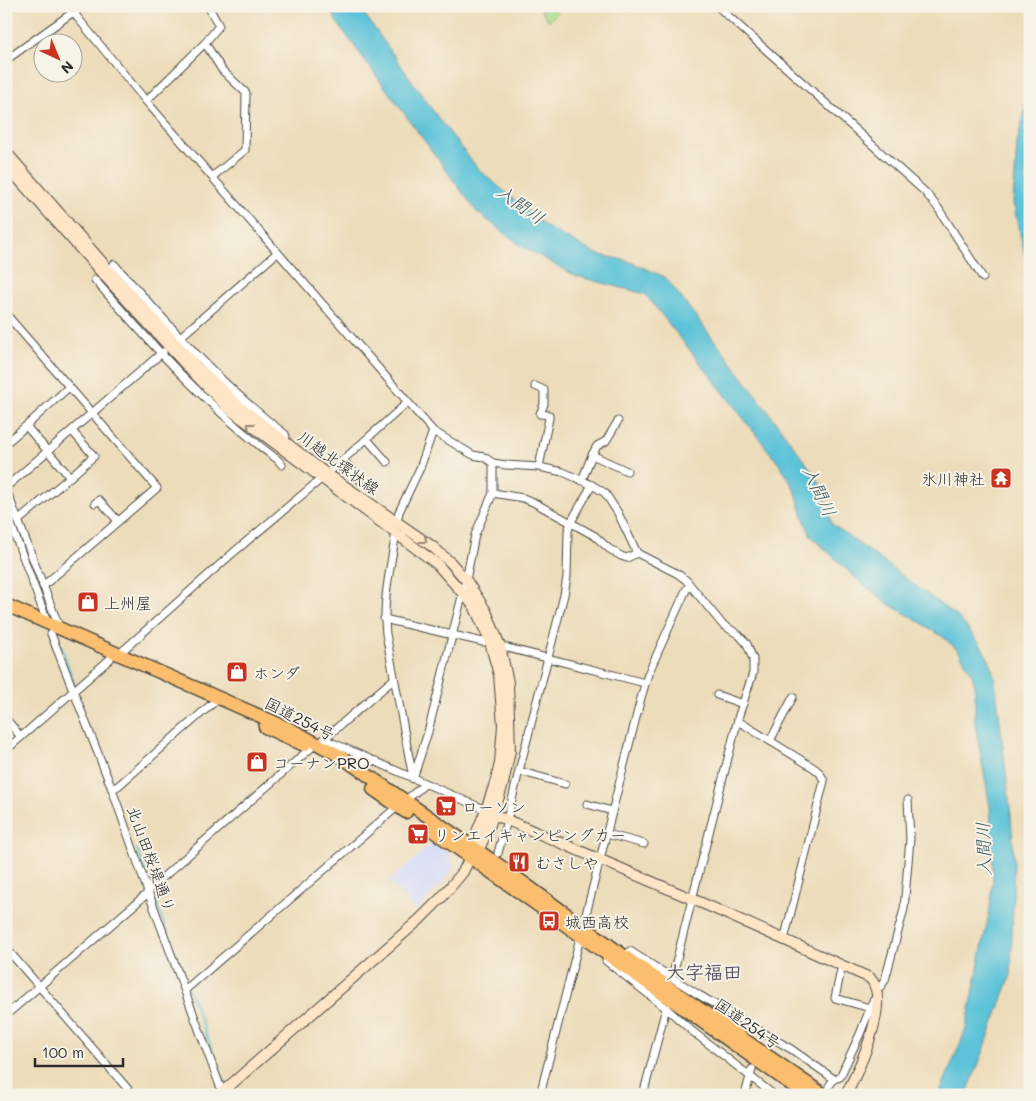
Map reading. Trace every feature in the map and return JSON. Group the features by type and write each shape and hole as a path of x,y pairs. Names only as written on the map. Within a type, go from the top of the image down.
{"highway":[{"name":"国道254号","path":"6,605 53,629 311,748 401,803 473,851 581,935 806,1095"},
{"name":"国道254号","path":"6,614 53,629"},
{"name":"国道254号","path":"115,657 292,730 340,756 401,803"},
{"name":"国道254号","path":"581,935 625,957 826,1090"}],"main road":[{"name":"川越北環状線","path":"6,152 198,368 240,407 275,446"},
{"name":"川越北環状線","path":"6,165 186,366 228,408 275,446 324,476 397,527 437,564 474,606 489,639 499,675 503,725 500,764 490,812"},
{"name":"川越北環状線","path":"222,1094 419,920 452,885 463,872 503,784 510,751 508,682 500,646 486,610 466,580 445,558 420,537 397,527"},
{"path":"490,812 870,978 874,982 877,993 875,1019 846,1095"}],"street":[{"path":"68,6 146,101 433,431 474,455 484,457 493,463 539,467 563,472 592,485 608,496 638,554 686,580 722,624 747,644 753,659 753,672 738,721 672,978"},
{"path":"6,60 72,13 85,6"},
{"path":"146,101 205,43 219,26 208,6"},
{"path":"717,6 925,192 938,208 984,278"},
{"path":"205,43 222,70 246,93 245,150 212,177"},
{"path":"178,338 277,253"},
{"path":"114,264 178,338 250,407 285,434 286,437 275,446"},
{"path":"94,280 232,424 275,446 282,465"},
{"path":"6,314 157,488 43,586"},
{"path":"53,629 43,586 6,488 162,353"},
{"path":"536,386 545,392 544,404 540,414 549,415 539,467"},
{"path":"6,443 69,387"},
{"path":"6,750 408,403"},
{"path":"582,480 597,446 606,441 618,421"},
{"path":"26,426 70,477"},
{"path":"18,521 94,456 72,431"},
{"path":"413,779 384,619 384,605 399,512 420,468 433,431"},
{"path":"367,439 387,462"},
{"path":"592,455 627,471"},
{"path":"343,460 361,481"},
{"path":"413,779 428,732 466,580 475,534 493,493 493,463"},
{"path":"498,853 565,591 567,540 570,522 592,485"},
{"path":"493,493 523,498 595,536 608,548 621,556 627,558 638,554"},
{"path":"95,503 99,500 118,521"},
{"path":"6,511 53,629"},
{"path":"6,541 12,528"},
{"path":"540,1095 645,683 686,590 690,586"},
{"path":"384,619 483,642 489,639"},
{"name":"北山田桜堤通り","path":"53,629 74,692 112,789 222,1094"},
{"path":"500,646 645,683"},
{"path":"394,679 324,739 490,812"},
{"path":"718,695 743,704"},
{"path":"770,741 792,697"},
{"path":"112,789 118,786 213,703"},
{"path":"6,720 21,737"},
{"path":"738,721 820,772 824,781 784,940"},
{"path":"6,1015 311,748"},
{"path":"340,756 361,762 376,761"},
{"path":"518,771 565,784"},
{"path":"185,990 425,784"},
{"path":"826,1090 834,1079 840,1077 884,980 904,909 909,848 908,800"},
{"path":"587,804 612,811"},
{"path":"607,834 644,844"},
{"path":"581,935 692,1031 751,1073 774,1095"},
{"path":"6,948 133,1095"},
{"path":"625,957 630,951 761,1035 814,1064 834,1079"},
{"path":"842,965 835,998 870,1008"},
{"path":"643,1095 666,1008"},
{"path":"745,1095 751,1073"}],"shaded area":[{"path":"434,842 449,853 454,867 443,882 415,912 389,881"}],"green space":[{"path":"538,6 564,6 549,21"}],"water":[{"name":"入間川","path":"331,6 361,6 363,12 439,119 479,170 548,228 596,254 628,261 665,277 807,464 822,487 832,524 958,617 980,644 989,660 995,679 1011,816 1014,862 1011,975 966,1095 939,1095 966,1029 990,908 993,879 990,806 975,724 975,685 971,672 958,650 943,637 890,605 861,583 811,536 796,492 782,468 645,294 576,276 523,247 477,212 336,21"},
{"path":"1030,91 1030,124 1025,143 1027,203 1030,221 1030,276 1013,203 1017,142"}],"waterway":[{"path":"1023,161 1030,125"},
{"path":"6,500 50,616"},
{"path":"61,645 75,686"},
{"path":"137,849 150,885"},
{"path":"151,889 187,985"},
{"path":"189,990 225,1083"}],"tunnel":[{"path":"752,1069 759,1038"}],"place":[{"name":"氷川神社","path":"1001,478"},
{"name":"上州屋","path":"88,602"},
{"name":"ホンダ","path":"237,672"},
{"name":"コーナンPRO","path":"257,762"},
{"name":"ローソン","path":"446,806"},
{"name":"リンエイキャンピングカー","path":"418,834"},
{"name":"むさしや","path":"519,862"},
{"name":"城西高校","path":"549,921"}],"district":[{"name":"大字福田","path":"704,971"}]}
